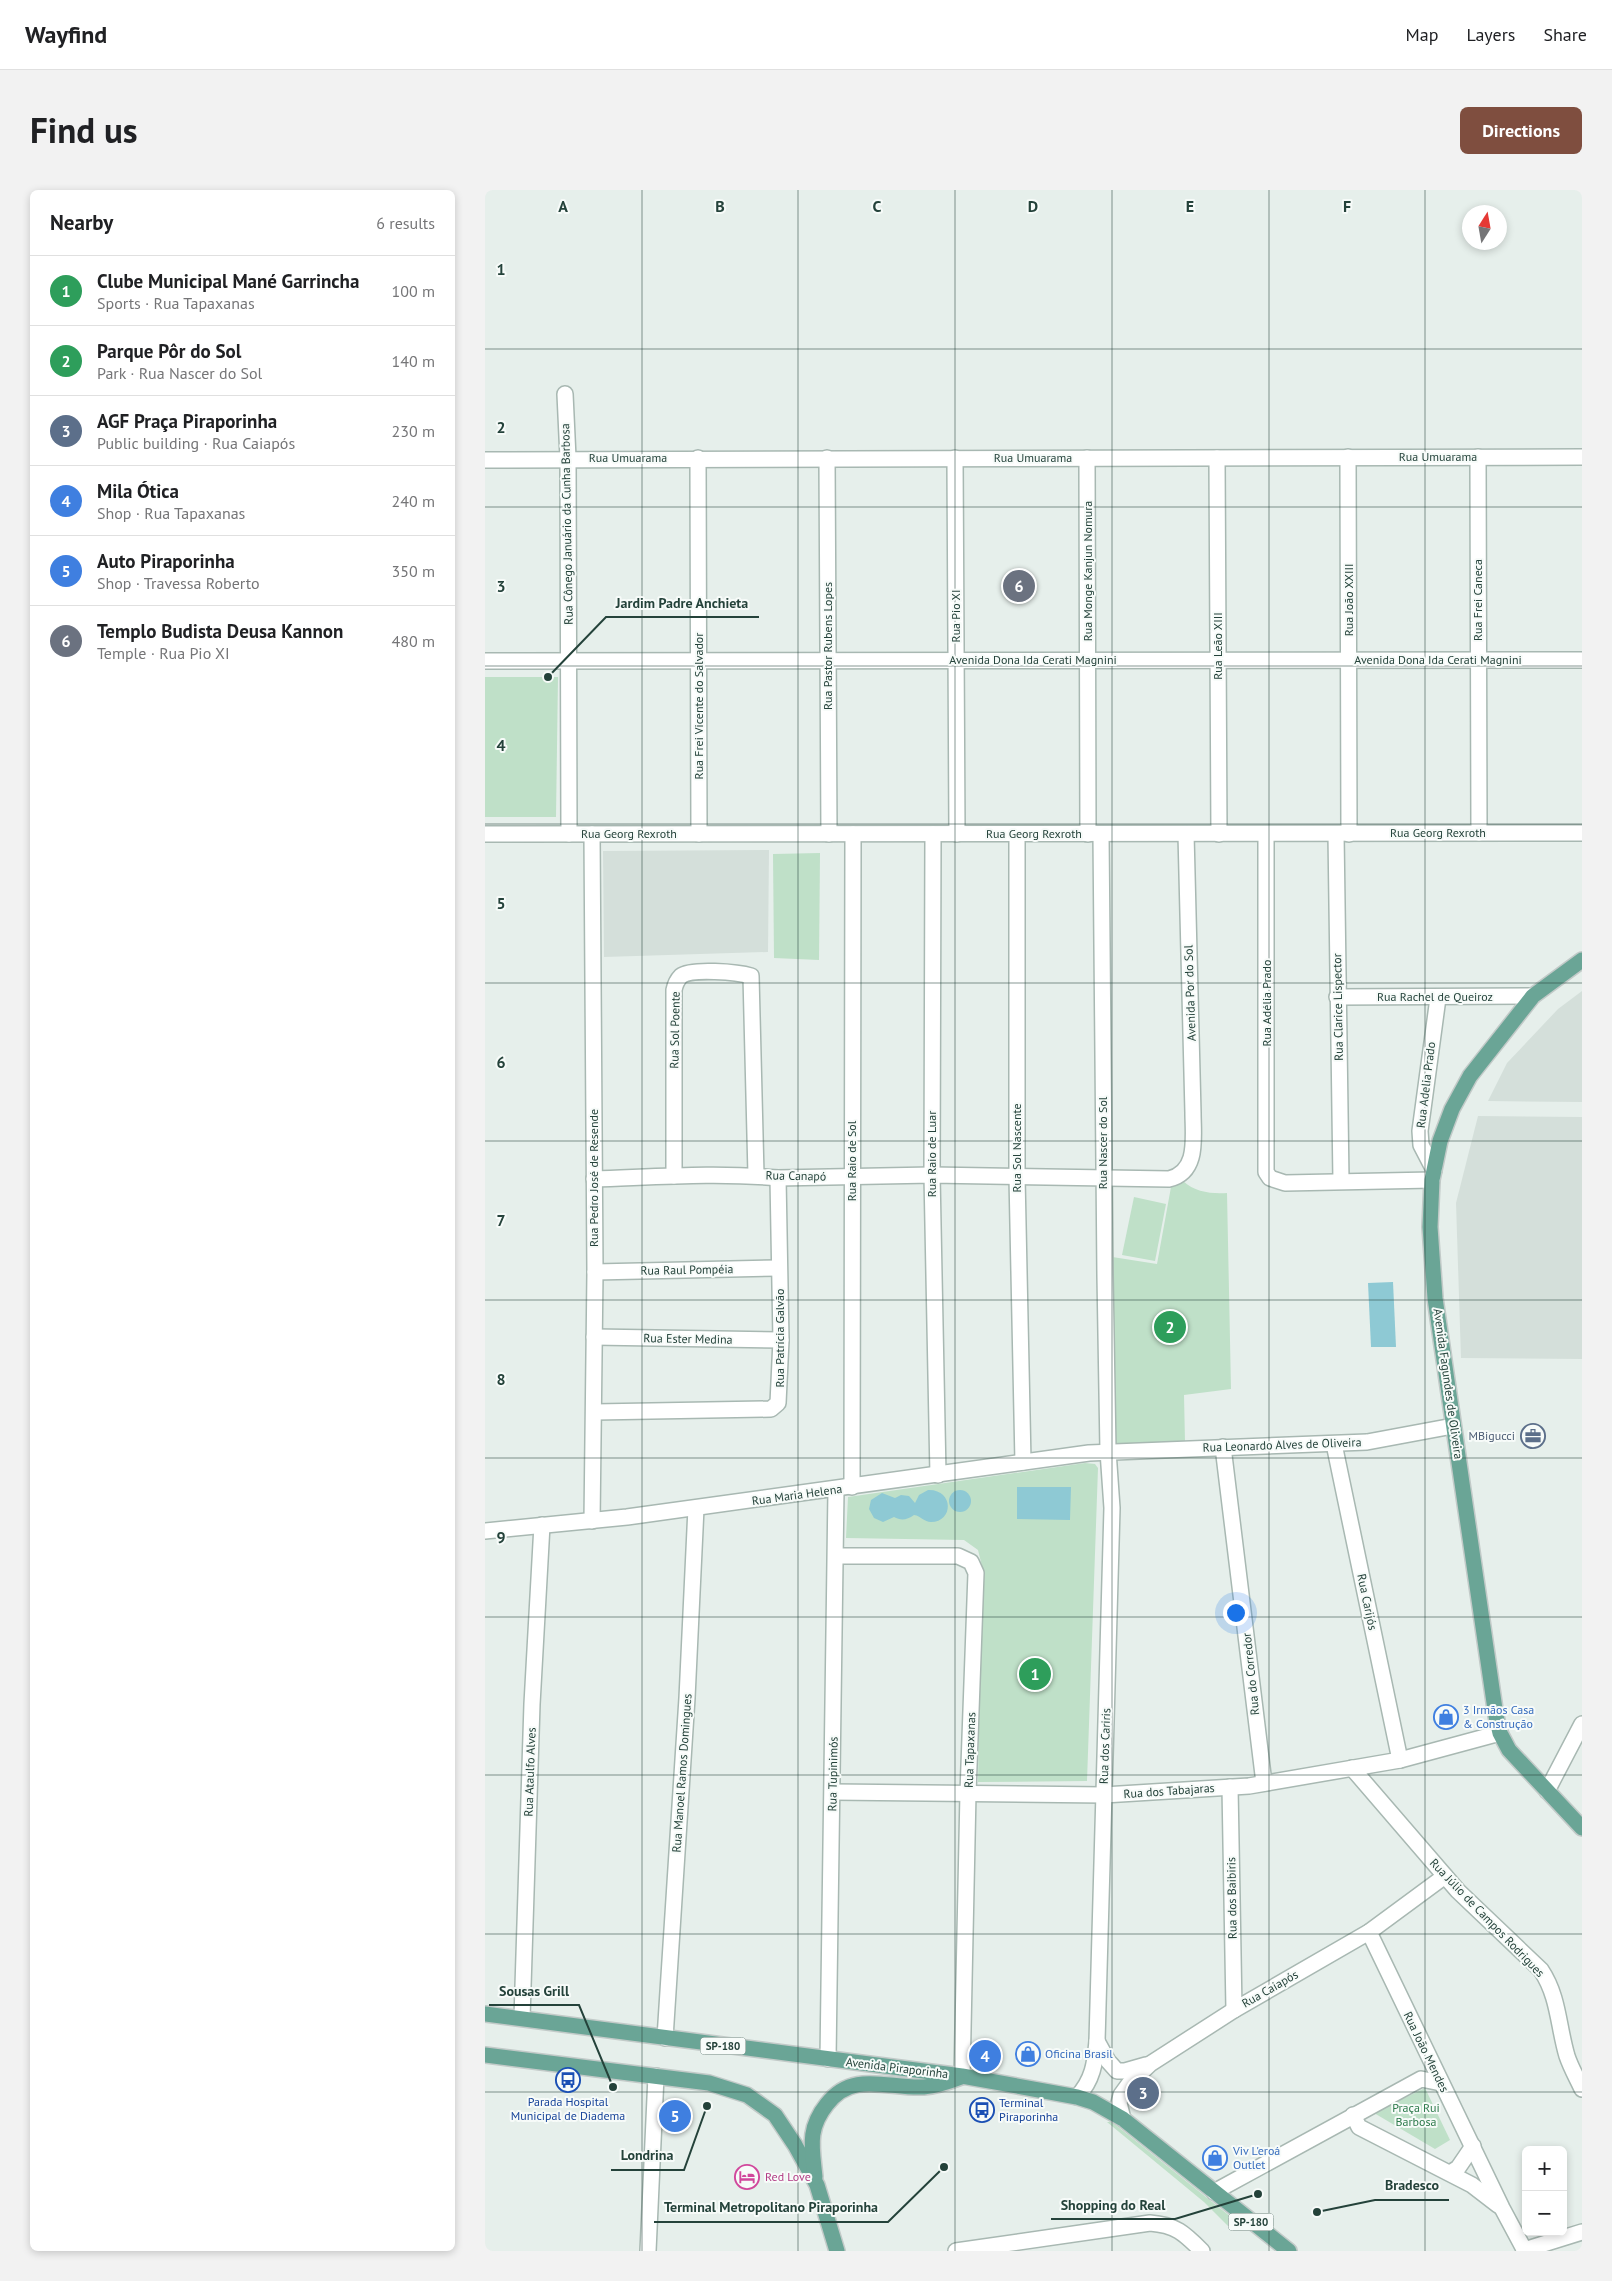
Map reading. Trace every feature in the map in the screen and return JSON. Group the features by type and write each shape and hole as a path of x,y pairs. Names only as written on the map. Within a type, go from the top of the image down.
{"main road":[{"name":"Avenida Fagundes de Oliveira","path":"1582,960 1533,996 1470,1076 1452,1109 1440,1141 1433,1175 1430,1205 1432,1263 1453,1426 1492,1696 1500,1734 1509,1750 1582,1828"},
{"name":"Avenida Piraporinha","path":"485,2014 962,2076 1077,2096 1093,2102 1123,2119 1289,2251"},
{"path":"485,2055 724,2086 756,2100 775,2115 817,2185"},
{"path":"837,2251 817,2185 812,2142 813,2126 818,2115 838,2092 856,2085 869,2083 924,2087 942,2084 962,2076"}],"street":[{"name":"Rua Cônego Januário da Cunha Barbosa","path":"565,394 569,834"},
{"name":"Rua João XXIII","path":"1343,834 1349,660 1348,457"},
{"name":"Rua Frei Caneca","path":"1478,457 1479,833"},
{"name":"Rua Umuarama","path":"485,460 567,458 1582,457"},
{"name":"Rua Frei Vicente do Salvador","path":"698,458 699,834"},
{"name":"Rua Pastor Rubens Lopes","path":"827,458 829,834"},
{"name":"Rua Pio XI","path":"955,458 957,834"},
{"name":"Rua Monge Kanjun Nomura","path":"1087,458 1088,660 1095,834"},
{"name":"Rua Leão XIII","path":"1217,458 1219,834"},
{"name":"Avenida Dona Ida Cerati Magnini","path":"485,661 1582,660"},
{"name":"Rua Georg Rexroth","path":"485,834 1582,833"},
{"name":"Rua Pedro José de Resende","path":"592,834 595,1179 593,1521"},
{"name":"Rua Raio de Sol","path":"852,1487 853,834"},
{"name":"Rua Raio de Luar","path":"933,834 932,1175 938,1475"},
{"name":"Rua Sol Nascente","path":"1017,834 1017,1177 1023,1462"},
{"name":"Rua Nascer do Sol","path":"1095,834 1104,1177 1108,1452"},
{"name":"Avenida Por do Sol","path":"1186,834 1193,1113 1192,1153"},
{"name":"Rua Adélia Prado","path":"1266,834 1266,1172 1270,1178 1285,1183 1341,1181"},
{"name":"Rua Clarice Lispector","path":"1341,1181 1337,997 1343,834"},
{"name":"Rua Sol Poente","path":"674,1176 674,990 681,976 689,972 741,973 751,976 756,1176"},
{"name":"Rua Rachel de Queiroz","path":"1337,997 1438,998 1533,996"},
{"name":"Rua Adelia Prado","path":"1433,1175 1421,1146 1420,1130 1438,998"},
{"name":"Rua Canapó","path":"595,1179 674,1176 756,1176 779,1178 932,1175 1169,1179 1177,1177 1189,1164 1192,1153"},
{"path":"1341,1181 1433,1175"},
{"name":"Rua Patrícia Galvão","path":"595,1412 771,1409 778,1403 780,1398 781,1340 779,1178"},
{"name":"Rua Raul Pompéia","path":"595,1272 779,1268"},
{"name":"Rua Ester Medina","path":"594,1337 781,1340"},
{"name":"Rua Leonardo Alves de Oliveira","path":"1108,1452 1367,1442 1453,1426"},
{"name":"Rua Carijós","path":"1334,1444 1400,1760"},
{"name":"Rua do Corredor","path":"1223,1447 1264,1783"},
{"name":"Rua Maria Helena","path":"485,1531 593,1521 696,1508 836,1490 1023,1462 1108,1452"},
{"name":"Rua dos Cariris","path":"1077,2096 1090,2078 1095,2064 1097,2041 1112,1508 1108,1452"},
{"name":"Rua Tupinimós","path":"828,2059 836,1490"},
{"name":"Rua Manoel Ramos Domingues","path":"665,2038 687,1698 696,1508"},
{"name":"Rua Ataulfo Alves","path":"522,2018 532,1704 542,1525"},
{"name":"Rua Tapaxanas","path":"836,1556 958,1556 967,1558 974,1566 976,1573 968,1793 962,2076"},
{"path":"1547,1791 1582,1724"},
{"name":"Rua dos Tabajaras","path":"833,1792 1104,1795 1230,1787 1400,1760 1500,1734"},
{"name":"Rua Júlio de Campos Rodrigues","path":"1352,1768 1445,1876 1541,1970 1550,1984 1556,2000 1568,2058 1582,2089"},
{"name":"Rua dos Baibiris","path":"1230,1787 1234,2010"},
{"name":"Rua Caiapós","path":"1123,2119 1119,2103 1121,2094 1150,2064 1234,2010 1369,1932 1445,1876"},
{"name":"Rua João Mendes","path":"1369,1932 1502,2208 1525,2250"},
{"path":"1097,2041 1108,2061 1117,2071 1125,2071 1150,2064"},
{"path":"1421,2079 1429,2059"},
{"path":"648,2251 656,2076"},
{"path":"1214,2192 1421,2079 1441,2083"},
{"path":"1353,2115 1359,2127 1450,2173 1488,2196 1502,2208"},
{"path":"1450,2173 1458,2168 1473,2146"},
{"path":"956,2251 1150,2223 1171,2225 1202,2251"},
{"path":"1525,2250 1582,2232"}],"shaded area":[{"path":"769,850 768,952 604,957 603,851"},
{"path":"1582,991 1582,1102 1488,1101 1507,1063 1558,1009"},
{"path":"1478,1116 1582,1117 1582,1359 1461,1358 1456,1203"}],"green space":[{"path":"485,677 558,677 556,817 485,817"},
{"path":"820,853 819,960 774,958 773,854"},
{"path":"1183,1181 1193,1188 1204,1192 1227,1193 1231,1389 1184,1395 1185,1442 1116,1444 1106,1256 1157,1264 1171,1187"},
{"path":"1134,1197 1166,1204 1155,1261 1122,1255"},
{"path":"1085,1463 1095,1464 1098,1468 1087,1781 978,1782 982,1566 978,1550 964,1540 846,1538 848,1497"},
{"name":"Praça Rui Barbosa","path":"1425,2088 1450,2140 1435,2149 1374,2113"},
{"path":"1107,2122 1112,2122 1241,2225 1238,2231 1232,2230 1204,2202"}],"water":[{"path":"1393,1282 1396,1347 1371,1347 1368,1283"},
{"path":"1017,1487 1071,1487 1070,1520 1017,1519"},
{"path":"928,1490 937,1491 946,1500 947,1512 939,1521 929,1522 914,1515 904,1519 894,1517 883,1522 874,1518 869,1509 871,1500 882,1493 895,1498 901,1495 909,1496 915,1503 919,1495"},
{"path":"960,1490 968,1493 971,1501 968,1509 960,1512 952,1509 949,1501 952,1493"}],"place":[{"name":"Templo Budista Deusa Kannon","path":"1019,586"},
{"name":"Jardim Padre Anchieta","path":"548,677"},
{"name":"Parque Pôr do Sol","path":"1170,1327"},
{"name":"MBigucci","path":"1533,1436"},
{"name":"Clube Municipal Mané Garrincha","path":"1035,1674"},
{"name":"3 Irmãos Casa & Construção","path":"1446,1717"},
{"name":"Oficina Brasil","path":"1028,2054"},
{"name":"Mila Ótica","path":"985,2056"},
{"name":"Parada Hospital Municipal de Diadema","path":"568,2080"},
{"name":"Sousas Grill","path":"613,2087"},
{"name":"AGF Praça Piraporinha","path":"1143,2093"},
{"name":"Londrina","path":"707,2106"},
{"name":"Terminal Piraporinha","path":"982,2110"},
{"name":"Auto Piraporinha","path":"675,2116"},
{"name":"Viv L'eroá Outlet","path":"1215,2158"},
{"name":"Terminal Metropolitano Piraporinha","path":"944,2167"},
{"name":"Red Love","path":"747,2177"},
{"name":"Shopping do Real","path":"1258,2194"},
{"name":"Bradesco","path":"1317,2212"}]}
